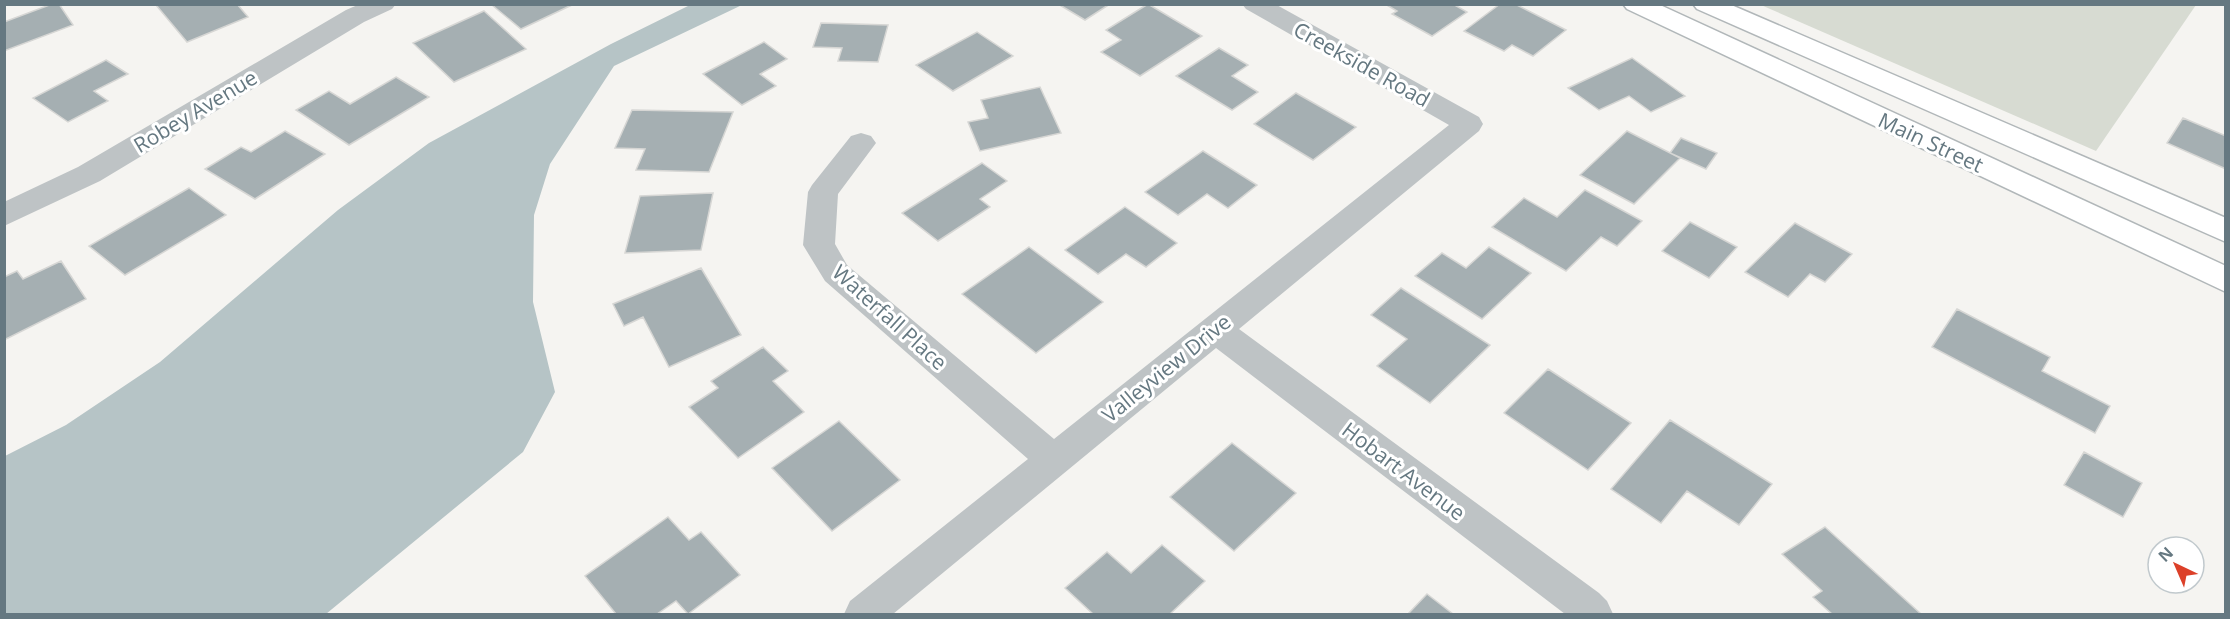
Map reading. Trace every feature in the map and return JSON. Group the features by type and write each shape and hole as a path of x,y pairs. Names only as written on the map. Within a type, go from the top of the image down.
{"main road":[{"name":"Main Street","path":"1636,4 2226,280"},
{"name":"Main Street","path":"1706,4 2226,231"}],"street":[{"name":"Robey Avenue","path":"4,214 89,174 350,10 383,4"},
{"name":"Creekside Road","path":"1255,4 1469,124"},
{"name":"Valleyview Drive","path":"864,615 1469,124"},
{"name":"Waterfall Place","path":"861,143 823,192 819,245 826,260 836,273 1054,460"},
{"name":"Hobart Avenue","path":"1214,329 1585,606 1593,615"}],"shaded area":[{"path":"2196,4 2096,151 1761,5"},
{"path":"690,5 742,5 614,66 550,164 534,215 533,302 555,392 523,452 326,614 5,614 5,456 66,425 160,362 338,210 429,143 611,44"}],"building":[{"path":"52,4 59,4 73,25 4,51 4,22"},
{"path":"237,4 248,17 187,42 156,5"},
{"path":"493,4 574,4 521,29 492,5"},
{"path":"1058,4 1110,4 1085,20"},
{"path":"1148,4 1202,36 1140,76 1101,52 1121,40 1106,30"},
{"path":"1385,4 1453,4 1467,12 1432,36 1392,14 1397,11"},
{"path":"1500,4 1515,4 1566,30 1533,56 1512,45 1504,51 1464,31"},
{"path":"484,11 526,49 454,82 413,43"},
{"path":"821,23 888,25 878,62 838,61 842,48 813,47"},
{"path":"977,32 1013,56 953,91 916,65"},
{"path":"764,42 787,59 760,74 776,86 742,105 703,74"},
{"path":"1219,48 1248,65 1232,76 1258,92 1232,110 1176,76"},
{"path":"1632,58 1685,96 1651,112 1629,96 1599,110 1568,88"},
{"path":"106,60 128,74 94,91 108,101 68,122 33,98"},
{"path":"396,77 429,97 349,145 296,110 329,91 350,104"},
{"path":"1040,87 1061,133 980,151 968,122 988,118 981,100"},
{"path":"1296,93 1356,127 1313,160 1254,124"},
{"path":"632,110 733,112 709,172 636,170 645,149 615,148"},
{"path":"2183,118 2226,136 2226,169 2167,143"},
{"path":"285,131 325,154 255,199 205,169 241,147 251,152"},
{"path":"1627,131 1680,158 1634,204 1580,175"},
{"path":"1681,138 1717,153 1706,169 1670,153"},
{"path":"1203,151 1257,185 1228,208 1207,194 1178,215 1145,192"},
{"path":"982,163 1007,181 980,199 990,207 938,241 902,213"},
{"path":"189,188 226,215 125,275 89,246"},
{"path":"1585,190 1642,221 1617,246 1601,237 1566,271 1492,227 1524,198 1557,217"},
{"path":"713,193 701,250 625,253 640,196"},
{"path":"1125,207 1177,243 1146,267 1126,254 1098,274 1065,250"},
{"path":"1690,222 1737,247 1709,278 1662,251"},
{"path":"1795,223 1852,254 1825,282 1810,274 1788,297 1745,272"},
{"path":"1029,247 1103,302 1036,353 962,294"},
{"path":"1489,247 1531,273 1482,319 1415,276 1442,253 1466,268"},
{"path":"61,261 86,299 4,340 4,277 17,271 23,279"},
{"path":"701,268 741,335 669,367 643,317 624,326 613,304"},
{"path":"1401,288 1490,345 1430,403 1377,366 1407,339 1371,315"},
{"path":"1957,309 2050,357 2042,371 2110,406 2095,433 1932,347"},
{"path":"763,347 788,371 773,381 804,412 738,458 689,407 718,388 711,381"},
{"path":"1548,369 1631,423 1588,470 1504,413"},
{"path":"1670,420 1772,484 1739,525 1687,491 1661,523 1611,489"},
{"path":"839,421 900,480 832,531 772,468"},
{"path":"1232,443 1296,493 1234,551 1170,497"},
{"path":"2084,452 2142,483 2123,517 2064,485"},
{"path":"668,517 689,540 701,532 740,575 688,614 676,601 657,614 616,614 585,576"},
{"path":"1825,527 1921,614 1832,614 1813,597 1822,591 1782,554"},
{"path":"1162,545 1205,581 1170,614 1093,614 1065,588 1107,552 1131,573"},
{"path":"1427,594 1453,614 1408,614"}]}
